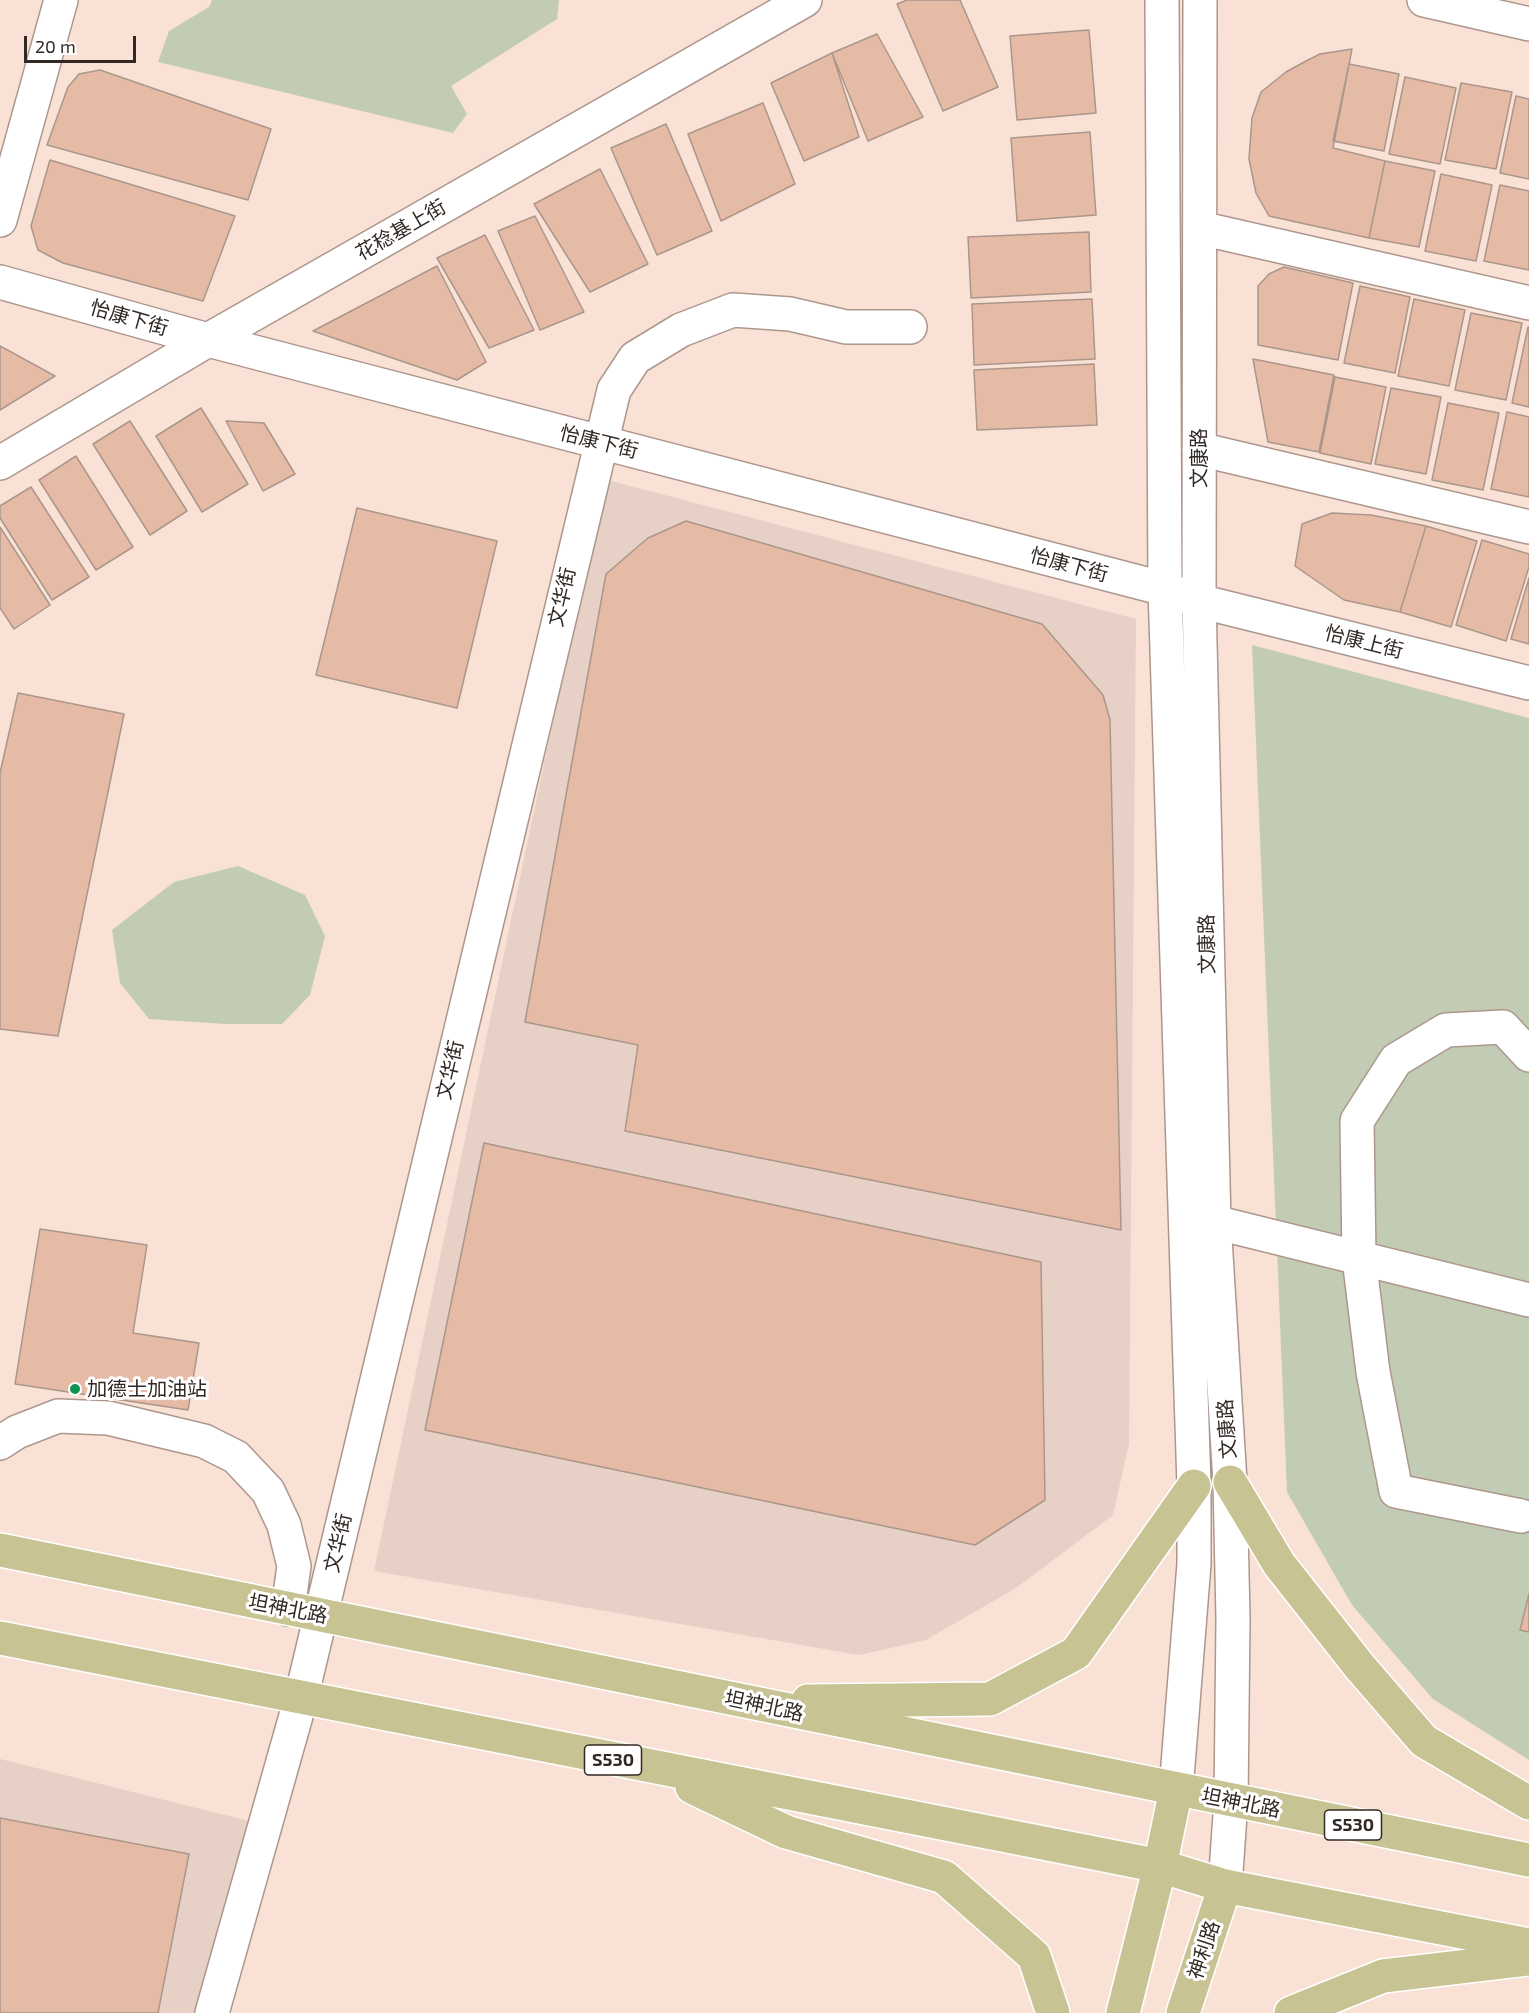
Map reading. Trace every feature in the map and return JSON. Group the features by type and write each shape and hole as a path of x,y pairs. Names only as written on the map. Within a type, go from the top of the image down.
{"main road":[{"path":"1230,1482 1279,1564 1360,1667 1424,1741 1529,1803"},
{"path":"742,1702 990,1699 1076,1653 1194,1486"},
{"name":"坦神北路","path":"0,1550 1529,1860"},
{"name":"S530","path":"0,1638 1160,1866 1225,1886 1529,1946"},
{"path":"652,1767 786,1832 944,1877 1034,1956 1053,2013"},
{"path":"1123,2013 1160,1866 1176,1790"},
{"name":"神利路","path":"1183,2013 1225,1886"},
{"path":"1291,2013 1383,1976 1529,1959"}],"street":[{"path":"0,219 61,0"},
{"name":"花稔基上街","path":"0,463 208,340 804,0"},
{"path":"1162,0 1165,590 1194,1486 1194,1564 1176,1790"},
{"name":"文康路","path":"1200,0 1198,601 1214,1222 1230,1482 1233,1619 1231,1801 1225,1886"},
{"path":"1424,0 1529,24"},
{"path":"1200,228 1529,303"},
{"name":"怡康下街","path":"0,282 208,340 1165,590 1198,601"},
{"name":"文华街","path":"212,2013 302,1698 599,442 614,390 635,358 681,330 733,310 790,315 846,327 910,327"},
{"path":"1199,449 1529,527"},
{"name":"怡康上街","path":"1198,601 1529,683"},
{"path":"1521,1516 1396,1491 1373,1372 1359,1258 1357,1121 1396,1060 1446,1030 1503,1027 1529,1054"},
{"path":"1214,1222 1529,1299"},
{"path":"0,1443 17,1432 58,1416 108,1418 204,1441 236,1457 268,1491 284,1525 294,1566 288,1609"}],"shaded area":[{"path":"604,479 1136,619 1129,1444 1113,1515 1016,1588 926,1640 859,1655 374,1571"},
{"path":"0,1759 265,1825 212,2013 0,2013"}],"green space":[{"path":"212,0 559,0 557,19 451,86 467,114 453,133 158,62 169,31 209,7"},
{"path":"1252,645 1529,718 1529,1760 1433,1699 1352,1605 1287,1492"},
{"path":"238,866 305,895 325,936 310,995 282,1024 225,1024 149,1019 120,983 112,930 174,882"}],"building":[{"path":"907,0 960,0 998,87 943,111 897,4"},
{"path":"1089,30 1096,113 1017,120 1010,36"},
{"path":"877,34 923,117 868,141 832,53"},
{"path":"1352,49 1333,148 1385,161 1369,238 1269,216 1256,193 1249,159 1252,118 1261,92 1286,72 1320,54"},
{"path":"832,53 859,137 804,161 771,83"},
{"path":"1349,64 1399,74 1384,151 1333,141"},
{"path":"100,70 271,129 248,200 47,145 68,87 79,74"},
{"path":"1405,77 1456,88 1440,164 1389,154"},
{"path":"1461,83 1512,92 1496,169 1445,160"},
{"path":"1516,96 1529,99 1529,179 1500,173"},
{"path":"763,103 795,184 721,221 688,134"},
{"path":"666,124 712,231 657,255 611,148"},
{"path":"1090,132 1096,215 1017,221 1011,138"},
{"path":"50,160 235,216 203,301 63,263 38,250 31,226"},
{"path":"1385,161 1435,171 1419,247 1369,238"},
{"path":"600,169 648,264 590,292 534,204"},
{"path":"1441,174 1492,185 1476,261 1425,251"},
{"path":"1500,185 1529,191 1529,270 1484,261"},
{"path":"535,216 584,312 540,330 498,231"},
{"path":"1089,232 1091,292 971,298 968,237"},
{"path":"485,235 534,330 489,348 437,258"},
{"path":"437,266 486,362 457,380 313,331"},
{"path":"1284,267 1353,283 1338,360 1258,345 1258,286 1269,274"},
{"path":"1360,286 1410,297 1395,373 1344,363"},
{"path":"1092,299 1095,359 974,365 972,304"},
{"path":"1414,299 1465,310 1449,386 1398,376"},
{"path":"1471,313 1522,323 1506,400 1455,390"},
{"path":"1529,327 1529,407 1512,403"},
{"path":"0,346 55,376 0,410"},
{"path":"1253,359 1334,375 1319,452 1268,442"},
{"path":"1094,364 1097,425 977,430 974,370"},
{"path":"1335,377 1386,387 1371,464 1320,453"},
{"path":"1391,388 1441,397 1426,474 1375,464"},
{"path":"1448,403 1499,413 1483,490 1432,480"},
{"path":"201,408 248,484 202,512 156,436"},
{"path":"1507,412 1529,417 1529,497 1491,489"},
{"path":"130,421 187,511 150,535 93,444"},
{"path":"226,421 264,423 295,474 263,491"},
{"path":"76,456 133,547 96,570 39,480"},
{"path":"31,487 89,577 52,600 0,518 0,506"},
{"path":"357,508 497,541 457,708 316,675"},
{"path":"1332,513 1371,515 1426,526 1400,612 1344,600 1295,566 1302,524"},
{"path":"686,521 1042,624 1103,695 1110,720 1121,1230 625,1131 638,1045 525,1022 606,574 648,538"},
{"path":"1426,526 1477,541 1451,627 1400,612"},
{"path":"0,527 50,605 14,629 0,608"},
{"path":"1482,540 1529,554 1529,567 1506,641 1456,625"},
{"path":"1529,578 1529,644 1511,639"},
{"path":"18,693 124,714 58,1036 0,1029 0,773"},
{"path":"484,1143 1041,1262 1045,1500 975,1545 425,1430"},
{"path":"40,1229 147,1245 133,1333 199,1343 188,1410 15,1384"},
{"path":"1529,1594 1529,1632 1520,1630"},
{"path":"0,1818 189,1854 158,2013 0,2013"}],"place":[{"name":"加德士加油站","path":"75,1389"}]}
